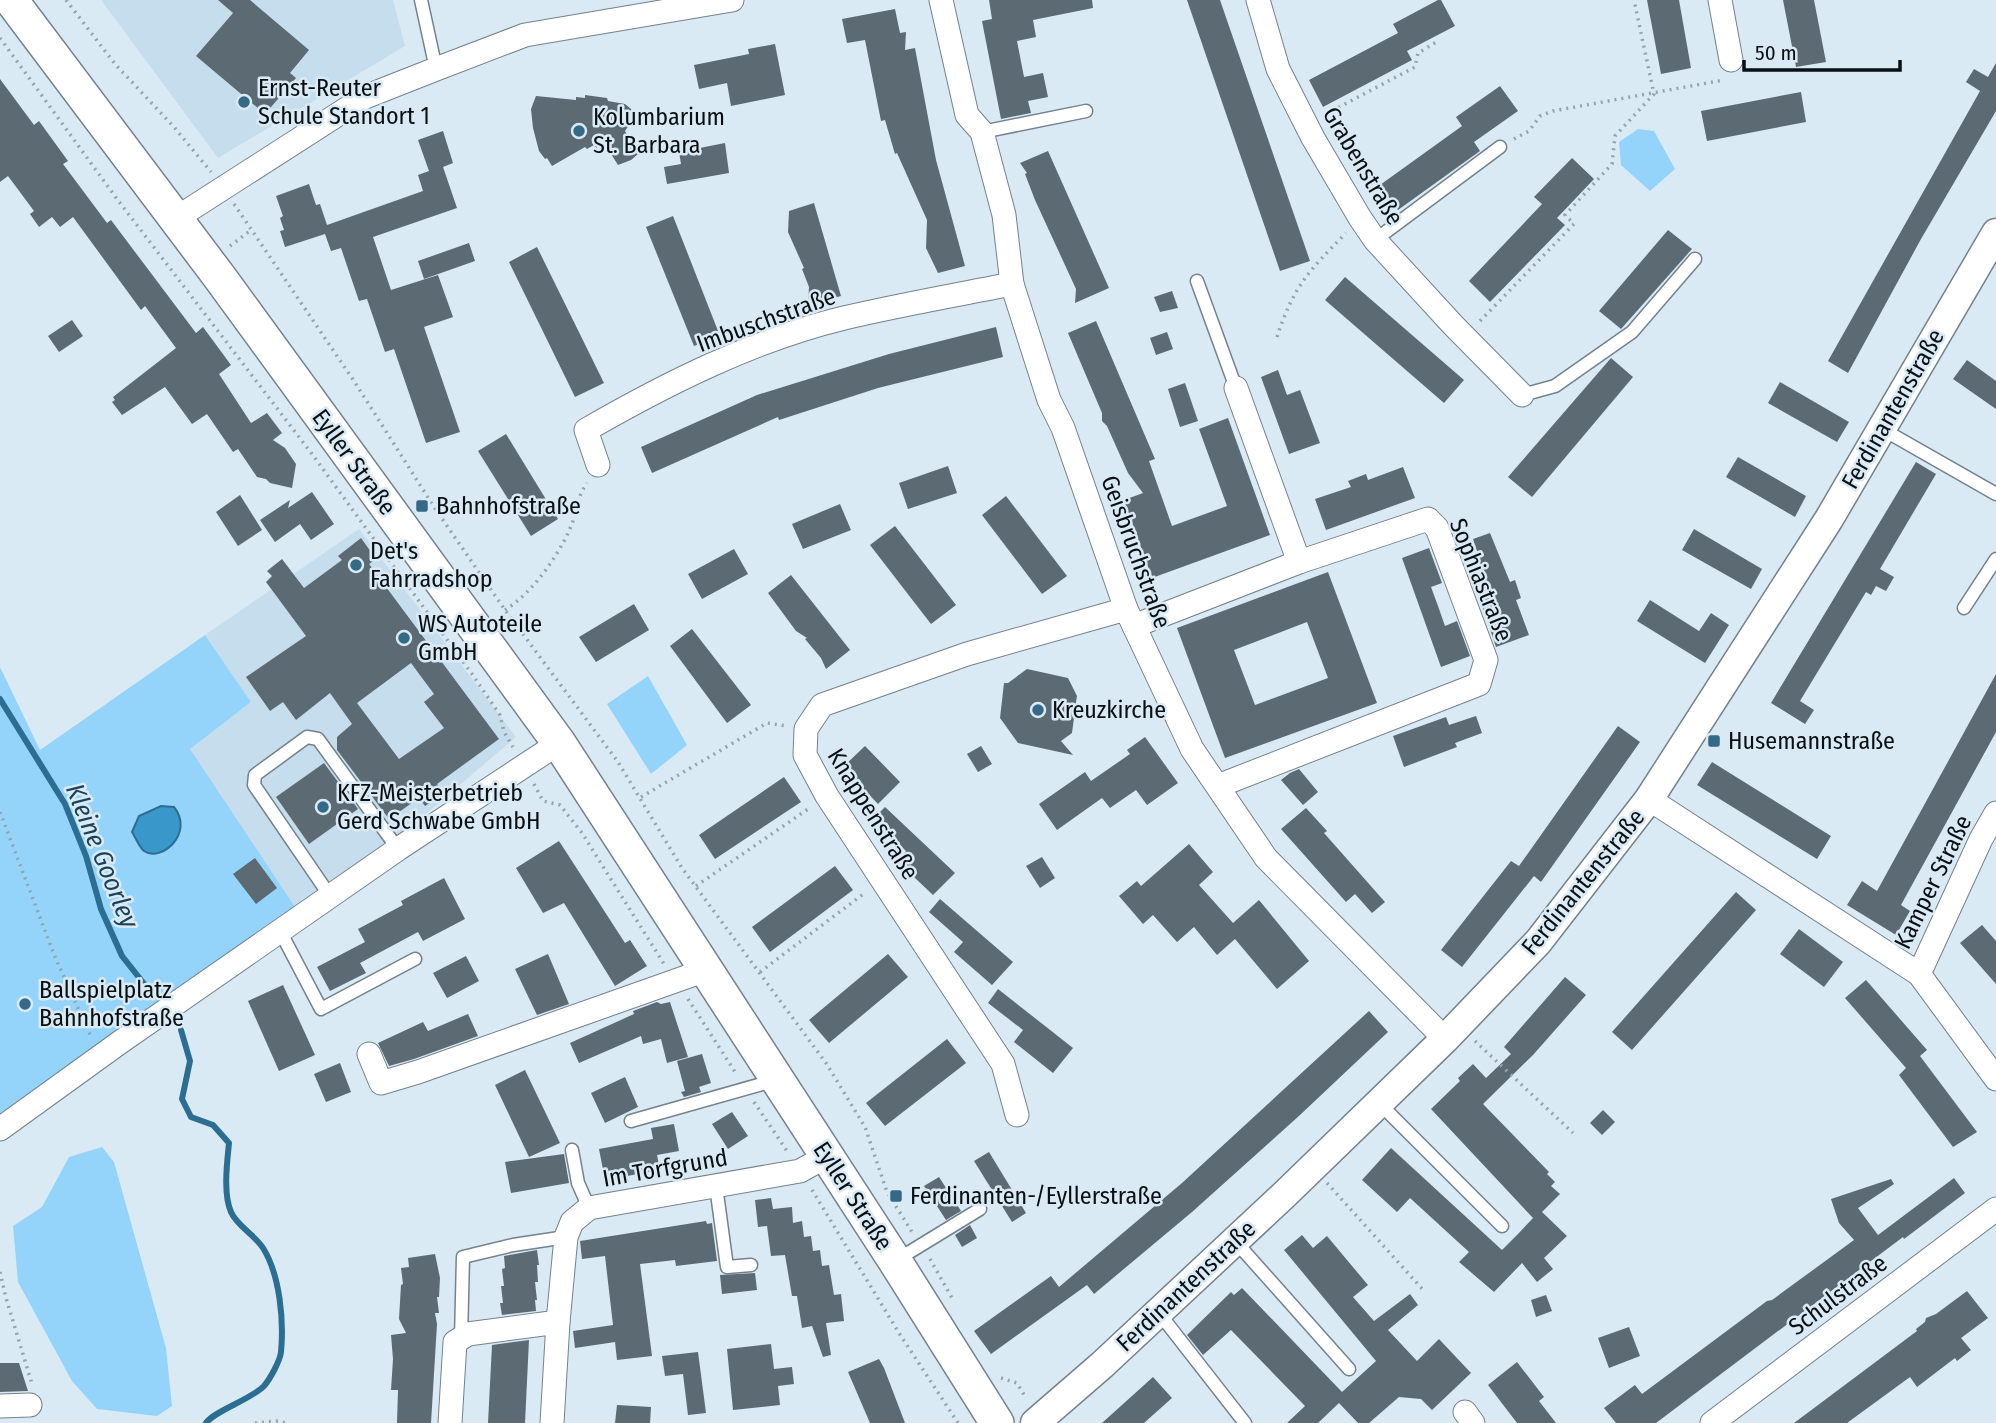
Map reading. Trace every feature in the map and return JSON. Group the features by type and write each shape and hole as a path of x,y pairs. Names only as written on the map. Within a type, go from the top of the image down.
{"main road":[{"name":"Eyller Straße","path":"11,0 358,465 559,743 691,976 813,1163 908,1252 997,1423"}],"street":[{"path":"176,219 365,97 436,69 525,34 732,0"},
{"name":"Geisbruchstraße","path":"941,0 967,115 982,132 1004,215 1012,284 1049,400 1063,428 1130,618 1192,749 1266,858 1452,1032"},
{"name":"Grabenstraße","path":"1258,0 1278,69 1306,125 1360,218 1375,240 1522,395"},
{"path":"1720,0 1731,60"},
{"name":"Ferdinantenstraße","path":"1038,1421 1313,1167 1452,1032 1538,942 1649,799 1822,530 1996,235"},
{"name":"Imbuschstraße","path":"598,465 586,430 650,393 764,343 842,318 1012,284"},
{"path":"1236,388 1299,562"},
{"name":"Sophiastraße","path":"1130,618 1428,519 1437,528 1486,660 1479,684 1218,786"},
{"name":"Knappenstraße","path":"1017,1115 1003,1064 827,796 805,755 806,729 822,705 967,654 1130,618"},
{"path":"0,1129 100,1056 398,849 559,743"},
{"path":"1649,799 1919,974 1996,1079"},
{"name":"Kamper Straße","path":"1919,974 1981,839 1996,813"},
{"path":"369,1054 381,1083 691,976"},
{"name":"Im Torfgrund","path":"566,1237 572,1222 589,1208 716,1186 813,1163"},
{"name":"Schulstraße","path":"1723,1420 1996,1209"},
{"path":"552,1423 566,1237"},
{"path":"450,1423 455,1342 468,1334 558,1322"},
{"path":"0,1406 32,1399"}],"lane":[{"path":"421,0 436,69"},
{"path":"982,132 1086,111"},
{"path":"1375,240 1500,147"},
{"path":"1522,395 1555,386 1632,332 1695,259"},
{"path":"1197,281 1236,388"},
{"path":"1882,429 1996,494"},
{"path":"1964,608 1996,559"},
{"path":"330,896 254,785 255,775 307,737 318,739 398,849"},
{"path":"280,931 321,1009 415,959"},
{"path":"631,1121 761,1085"},
{"path":"1379,1103 1502,1226"},
{"path":"572,1150 578,1183 589,1208"},
{"path":"716,1186 727,1267 751,1265"},
{"path":"908,1252 980,1209"},
{"path":"461,1339 463,1257 513,1245 566,1237"},
{"path":"1235,1241 1349,1369"},
{"path":"1158,1312 1245,1423"}],"path":[{"path":"66,0 115,64 174,127 223,188 354,381 434,507 505,610 618,762 682,868 826,1063 865,1127 908,1252 949,1289 953,1299"},
{"path":"1634,0 1654,94"},
{"path":"0,38 117,199 312,454 472,674 500,715 504,732 543,801 560,805 691,976 813,1163 899,1333 958,1423"},
{"path":"1306,125 1415,67 1418,53 1438,41"},
{"path":"1500,147 1530,131 1540,116 1553,111 1735,78 1731,60"},
{"path":"1465,337 1573,224 1565,215 1612,164 1615,136 1654,94"},
{"path":"1277,337 1287,306 1297,287 1360,218"},
{"path":"505,610 520,601 556,554 574,518 577,498 598,465"},
{"path":"641,797 767,723 806,729"},
{"path":"696,886 827,796"},
{"path":"0,812 55,957 100,1056"},
{"path":"759,972 881,881"},
{"path":"1452,1032 1573,1133"},
{"path":"1313,1167 1424,1291"},
{"path":"0,1272 3,1298 32,1399"},
{"path":"996,1373 1005,1381 1017,1383 1038,1421"},
{"path":"255,1423 286,1423"}],"shaded area":[{"name":"Ernst-Reuter Schule Standort 1","path":"101,0 393,0 405,46 218,158"},
{"path":"1638,129 1654,131 1675,169 1650,191 1621,165 1619,142"},
{"path":"359,529 516,737 330,896 301,916 189,749 251,702 205,635"},
{"path":"205,635 251,702 190,749 301,916 0,1129 0,667 40,750"},
{"path":"648,676 687,745 651,774 607,704"},
{"path":"161,806 174,807 181,827 173,843 159,853 151,854 142,849 132,832 139,816"},
{"path":"102,1147 114,1162 166,1348 172,1406 157,1416 97,1409 72,1381 18,1282 13,1226 42,1207 69,1157"}],"building":[{"path":"218,0 250,0 309,50 290,73 296,78 265,114 196,56 233,13"},
{"path":"989,0 1092,0 1093,8 1033,20 1036,37 1017,41 1024,77 1043,73 1048,97 1028,101 1031,113 1001,119 982,21 992,19"},
{"path":"1187,0 1220,0 1310,261 1280,271"},
{"path":"1441,0 1455,26 1407,51 1412,60 1323,107 1309,80 1398,33 1393,24"},
{"path":"1647,0 1679,0 1691,68 1661,74"},
{"path":"1783,0 1814,0 1826,62 1796,67"},
{"path":"895,9 900,33 906,32 905,50 915,48 936,160 965,266 938,273 926,248 927,220 897,153 895,154 885,120 881,121 865,40 847,43 842,19"},
{"path":"775,44 785,95 731,106 727,83 699,89 694,65 749,54 748,49"},
{"path":"1996,63 1996,111 1921,239 1848,373 1828,361 1980,91 1966,82 1974,69 1988,77"},
{"path":"0,79 34,125 39,121 68,161 63,164 107,223 111,220 196,333 203,327 231,365 219,374 251,423 267,413 282,433 273,440 285,448 296,464 292,488 257,477 238,449 233,452 207,414 192,424 165,387 122,415 112,402 115,400 113,397 176,348 145,306 141,310 73,217 60,227 52,217 39,227 30,214 34,211 8,176 0,182"},
{"path":"1500,86 1518,111 1474,142 1480,151 1398,210 1380,185 1462,126 1456,117"},
{"path":"1801,92 1806,122 1707,141 1701,111"},
{"name":"Kolumbarium St. Barbara","path":"585,95 607,98 608,101 625,104 631,109 633,119 625,131 638,154 631,160 618,165 604,143 596,148 594,145 587,149 585,147 552,166 539,151 531,109 536,96 576,100 576,97 585,98"},
{"path":"443,131 453,163 443,167 457,208 373,237 391,290 438,275 453,317 424,327 460,432 426,443 394,349 385,352 367,299 359,301 341,248 331,251 325,234 285,247 280,231 284,230 280,218 283,216 276,196 309,184 327,225 423,191 418,175 429,171 418,140"},
{"path":"725,143 729,173 667,184 664,167 681,164 679,152"},
{"path":"1048,151 1109,288 1075,303 1076,289 1035,200 1025,174 1027,173 1020,163"},
{"path":"1572,158 1594,179 1557,218 1565,225 1490,302 1469,281 1542,204 1534,197"},
{"path":"814,203 841,296 808,305 809,287 802,269 804,268 788,232 789,211"},
{"path":"673,216 720,336 694,346 646,227"},
{"path":"1668,230 1692,249 1621,329 1599,311"},
{"path":"469,243 475,261 424,279 418,261"},
{"path":"537,247 604,383 575,397 509,262"},
{"path":"1345,277 1464,380 1444,403 1325,300"},
{"path":"1172,291 1178,308 1160,312 1154,297"},
{"path":"72,320 83,336 59,352 48,336"},
{"path":"1096,321 1155,459 1149,461 1172,526 1227,506 1199,429 1228,418 1270,535 1152,578 1124,500 1143,493 1128,473 1107,426 1102,421 1102,413 1068,333"},
{"path":"996,327 1003,357 878,388 779,420 778,417 652,473 641,447 757,395 889,354"},
{"path":"1167,332 1173,349 1156,355 1150,338"},
{"path":"1611,358 1633,377 1532,497 1508,477"},
{"path":"1967,360 1996,381 1996,409 1953,379"},
{"path":"1278,370 1287,395 1300,390 1320,443 1289,454 1261,377"},
{"path":"1780,382 1849,422 1837,442 1768,403"},
{"path":"1185,383 1198,421 1180,427 1168,389"},
{"path":"506,434 558,519 531,536 478,451"},
{"path":"1738,457 1806,496 1795,517 1726,477"},
{"path":"1916,462 1936,474 1880,569 1894,577 1886,591 1876,586 1871,595 1866,592 1800,701 1814,710 1805,724 1771,703"},
{"path":"948,466 957,493 908,509 899,483"},
{"path":"1403,467 1415,498 1326,530 1315,499 1351,487 1348,481 1366,474 1368,480"},
{"path":"312,492 334,524 311,540 300,524 275,542 260,520 290,500 288,508"},
{"path":"240,495 262,530 238,546 216,512"},
{"path":"1006,496 1067,576 1042,594 982,515"},
{"path":"840,504 851,530 803,549 792,524"},
{"path":"895,526 956,605 931,624 870,545"},
{"path":"1694,529 1762,569 1751,589 1682,550"},
{"path":"1490,533 1510,582 1515,580 1521,598 1516,600 1529,635 1496,647 1466,558 1478,554 1473,539"},
{"path":"361,538 376,559 369,564 499,739 437,784 444,793 425,806 419,798 389,819 337,750 337,737 352,724 330,693 296,720 283,702 270,711 246,677 306,636 266,582 272,576 267,571 282,559 304,588 342,560 338,556","holes":["411,663 434,694 424,702 444,728 399,759 357,703"]},
{"path":"1429,548 1442,583 1431,587 1445,626 1457,621 1470,656 1441,667 1402,558"},
{"path":"734,549 748,574 702,599 688,574"},
{"path":"1328,572 1377,703 1225,758 1177,628","holes":["1307,622 1328,678 1255,705 1234,650"]},
{"path":"791,575 850,650 826,669 821,658 805,639 807,638 796,631 768,593"},
{"path":"1650,600 1699,631 1711,613 1729,625 1705,663 1637,621"},
{"path":"634,604 649,630 596,662 579,637"},
{"path":"692,629 751,705 727,723 670,646"},
{"name":"Kreuzkirche","path":"1027,669 1068,678 1077,696 1072,733 1061,741 1073,755 1018,743 1000,718 1004,683"},
{"path":"1996,674 1996,732 1901,905 1910,911 1896,935 1847,905 1862,881 1877,891"},
{"path":"1476,716 1482,733 1455,743 1457,747 1404,767 1393,736 1446,717 1449,725"},
{"path":"1618,726 1640,742 1541,882 1534,876 1462,967 1441,950 1511,861 1519,866"},
{"path":"1145,737 1178,783 1147,805 1136,790 1110,808 1102,798 1057,830 1039,804 1085,772 1091,781 1130,754 1127,750"},
{"path":"865,746 900,782 878,804 843,767"},
{"path":"981,746 992,764 978,772 967,754"},
{"path":"1712,762 1831,836 1817,859 1697,785"},
{"path":"324,763 358,809 309,844 276,797"},
{"path":"1299,769 1318,792 1303,805 1281,780"},
{"path":"784,777 801,802 715,859 699,835"},
{"path":"885,807 955,873 933,895 897,861 906,851 873,819"},
{"path":"1306,808 1327,831 1324,833 1385,902 1372,913 1355,894 1346,902 1281,829"},
{"path":"559,841 625,943 630,940 647,966 615,986 564,903 543,913 516,868"},
{"path":"1189,844 1213,872 1199,885 1233,923 1259,900 1309,961 1277,989 1235,939 1217,955 1194,927 1177,942 1153,915 1143,924 1119,896 1137,881 1141,886"},
{"path":"1042,857 1055,878 1040,888 1026,866"},
{"path":"255,858 277,888 256,904 233,874"},
{"path":"835,866 853,890 770,952 752,927"},
{"path":"444,878 465,919 423,941 418,932 360,963 366,973 330,991 317,967 365,942 358,929 403,905 401,901"},
{"path":"1736,892 1756,910 1632,1050 1612,1032"},
{"path":"940,899 1013,962 992,985 954,952 963,942 929,912"},
{"path":"1982,925 1996,941 1996,984 1960,943"},
{"path":"1799,929 1843,962 1824,987 1780,954"},
{"path":"548,954 569,1004 537,1015 515,969"},
{"path":"888,954 908,977 829,1043 809,1020"},
{"path":"466,956 479,981 447,998 433,973"},
{"path":"1565,977 1586,995 1533,1055 1483,1104 1549,1172 1547,1174 1555,1182 1551,1186 1560,1194 1542,1212 1567,1236 1544,1258 1553,1269 1537,1282 1522,1263 1494,1292 1459,1262 1469,1252 1410,1198 1397,1212 1362,1180 1391,1148 1502,1250 1533,1218 1431,1109 1473,1064 1486,1078 1511,1054 1504,1047"},
{"path":"1866,980 1927,1050 1920,1056 1977,1132 1953,1147 1899,1075 1906,1068 1845,998"},
{"path":"283,985 315,1055 279,1071 248,1001"},
{"path":"998,989 1073,1048 1053,1073 1014,1042 1023,1030 988,1003"},
{"path":"657,1002 670,1002 688,1057 667,1063 661,1039 643,1044 641,1036 579,1063 570,1043"},
{"path":"1369,1011 1388,1032 1300,1115 1192,1212 1094,1294 1087,1285 991,1354 974,1331 1051,1276 1059,1287 1182,1183"},
{"path":"468,1014 478,1036 389,1066 378,1043 423,1022 428,1031"},
{"path":"947,1039 966,1063 885,1126 866,1103"},
{"path":"702,1054 711,1083 699,1087 701,1092 684,1097 681,1092 685,1091 677,1061"},
{"path":"340,1063 351,1092 326,1102 314,1074"},
{"path":"525,1070 560,1143 529,1157 495,1085"},
{"path":"625,1077 638,1107 605,1123 591,1093"},
{"path":"1603,1110 1615,1122 1602,1135 1590,1123"},
{"path":"732,1112 748,1136 728,1149 712,1124"},
{"path":"674,1124 679,1151 657,1155 660,1170 605,1180 599,1149 653,1139 651,1128"},
{"path":"989,1152 1026,1213 1012,1222 974,1161"},
{"path":"564,1154 569,1183 511,1193 505,1162"},
{"path":"939,1177 961,1211 946,1220 924,1186"},
{"path":"1954,1178 1965,1193 1656,1423 1616,1423 1604,1408 1635,1385 1642,1394 1854,1240 1839,1223 1831,1199 1891,1179 1894,1184 1858,1208 1878,1235"},
{"path":"771,1198 773,1209 792,1207 793,1223 802,1221 804,1237 811,1236 813,1251 820,1250 822,1266 829,1265 834,1295 841,1294 844,1321 826,1323 831,1355 823,1357 812,1326 802,1328 797,1296 792,1296 785,1255 771,1256 767,1226 758,1227 755,1200"},
{"path":"706,1221 707,1224 712,1223 717,1261 676,1266 675,1260 640,1264 652,1356 617,1360 615,1342 575,1348 573,1331 613,1325 605,1256 582,1259 580,1241"},
{"path":"970,1225 977,1238 962,1247 955,1235"},
{"path":"1302,1235 1313,1248 1327,1236 1368,1285 1353,1297 1374,1321 1410,1294 1418,1305 1388,1330 1417,1361 1439,1339 1471,1373 1432,1410 1421,1399 1399,1397 1369,1423 1358,1423 1339,1403 1318,1423 1287,1423 1305,1406 1231,1330 1203,1355 1187,1335 1231,1292 1234,1295 1242,1288 1342,1392 1376,1361 1284,1250"},
{"path":"537,1250 539,1265 538,1282 535,1282 536,1311 502,1315 500,1303 503,1303 501,1286 504,1286 504,1256"},
{"path":"435,1254 440,1278 437,1297 439,1313 435,1313 437,1324 431,1423 397,1423 398,1390 391,1390 391,1335 406,1333 399,1319 403,1284 401,1268 409,1267 408,1258"},
{"path":"755,1273 757,1290 722,1294 720,1275"},
{"path":"1967,1291 1988,1318 1961,1338 1971,1350 1957,1361 1955,1358 1917,1387 1910,1377 1847,1423 1794,1423 1917,1331 1926,1318 1936,1314"},
{"path":"1546,1295 1552,1311 1536,1317 1531,1300"},
{"path":"1629,1327 1640,1356 1609,1368 1598,1338"},
{"path":"529,1340 525,1423 488,1423 492,1345"},
{"path":"771,1344 774,1369 792,1367 794,1384 778,1386 780,1405 733,1410 727,1349"},
{"path":"698,1352 706,1413 688,1415 683,1374 665,1376 662,1356"},
{"path":"879,1359 905,1423 870,1423 848,1372"},
{"path":"1517,1362 1544,1397 1539,1401 1556,1423 1517,1423 1488,1385"},
{"path":"0,1363 19,1363 28,1391 0,1392"},
{"path":"1153,1377 1172,1398 1144,1423 1102,1423"},
{"path":"617,1405 651,1407 650,1423 615,1423"}],"waterway":[{"name":"Kleine Goorley","path":"0,699 65,804 86,856 101,909 122,956 149,990"},
{"name":"Kleine Goorley","path":"181,1030 190,1061 182,1099 191,1117 213,1125 229,1143 226,1178 231,1212 260,1243 269,1259 277,1285 281,1313 280,1356 266,1383 251,1396 210,1418 206,1423"}],"place":[{"name":"Ernst-Reuter Schule Standort 1","path":"244,102"},
{"name":"Kolumbarium St. Barbara","path":"579,131"},
{"name":"Bahnhofstraße","path":"422,506"},
{"name":"Det's Fahrradshop","path":"356,565"},
{"name":"WS Autoteile GmbH","path":"404,638"},
{"name":"Kreuzkirche","path":"1038,710"},
{"name":"Husemannstraße","path":"1714,741"},
{"name":"KFZ-Meisterbetrieb Gerd Schwabe GmbH","path":"323,807"},
{"name":"Ballspielplatz Bahnhofstraße","path":"25,1004"},
{"name":"Ferdinanten-/Eyllerstraße","path":"896,1196"}]}
